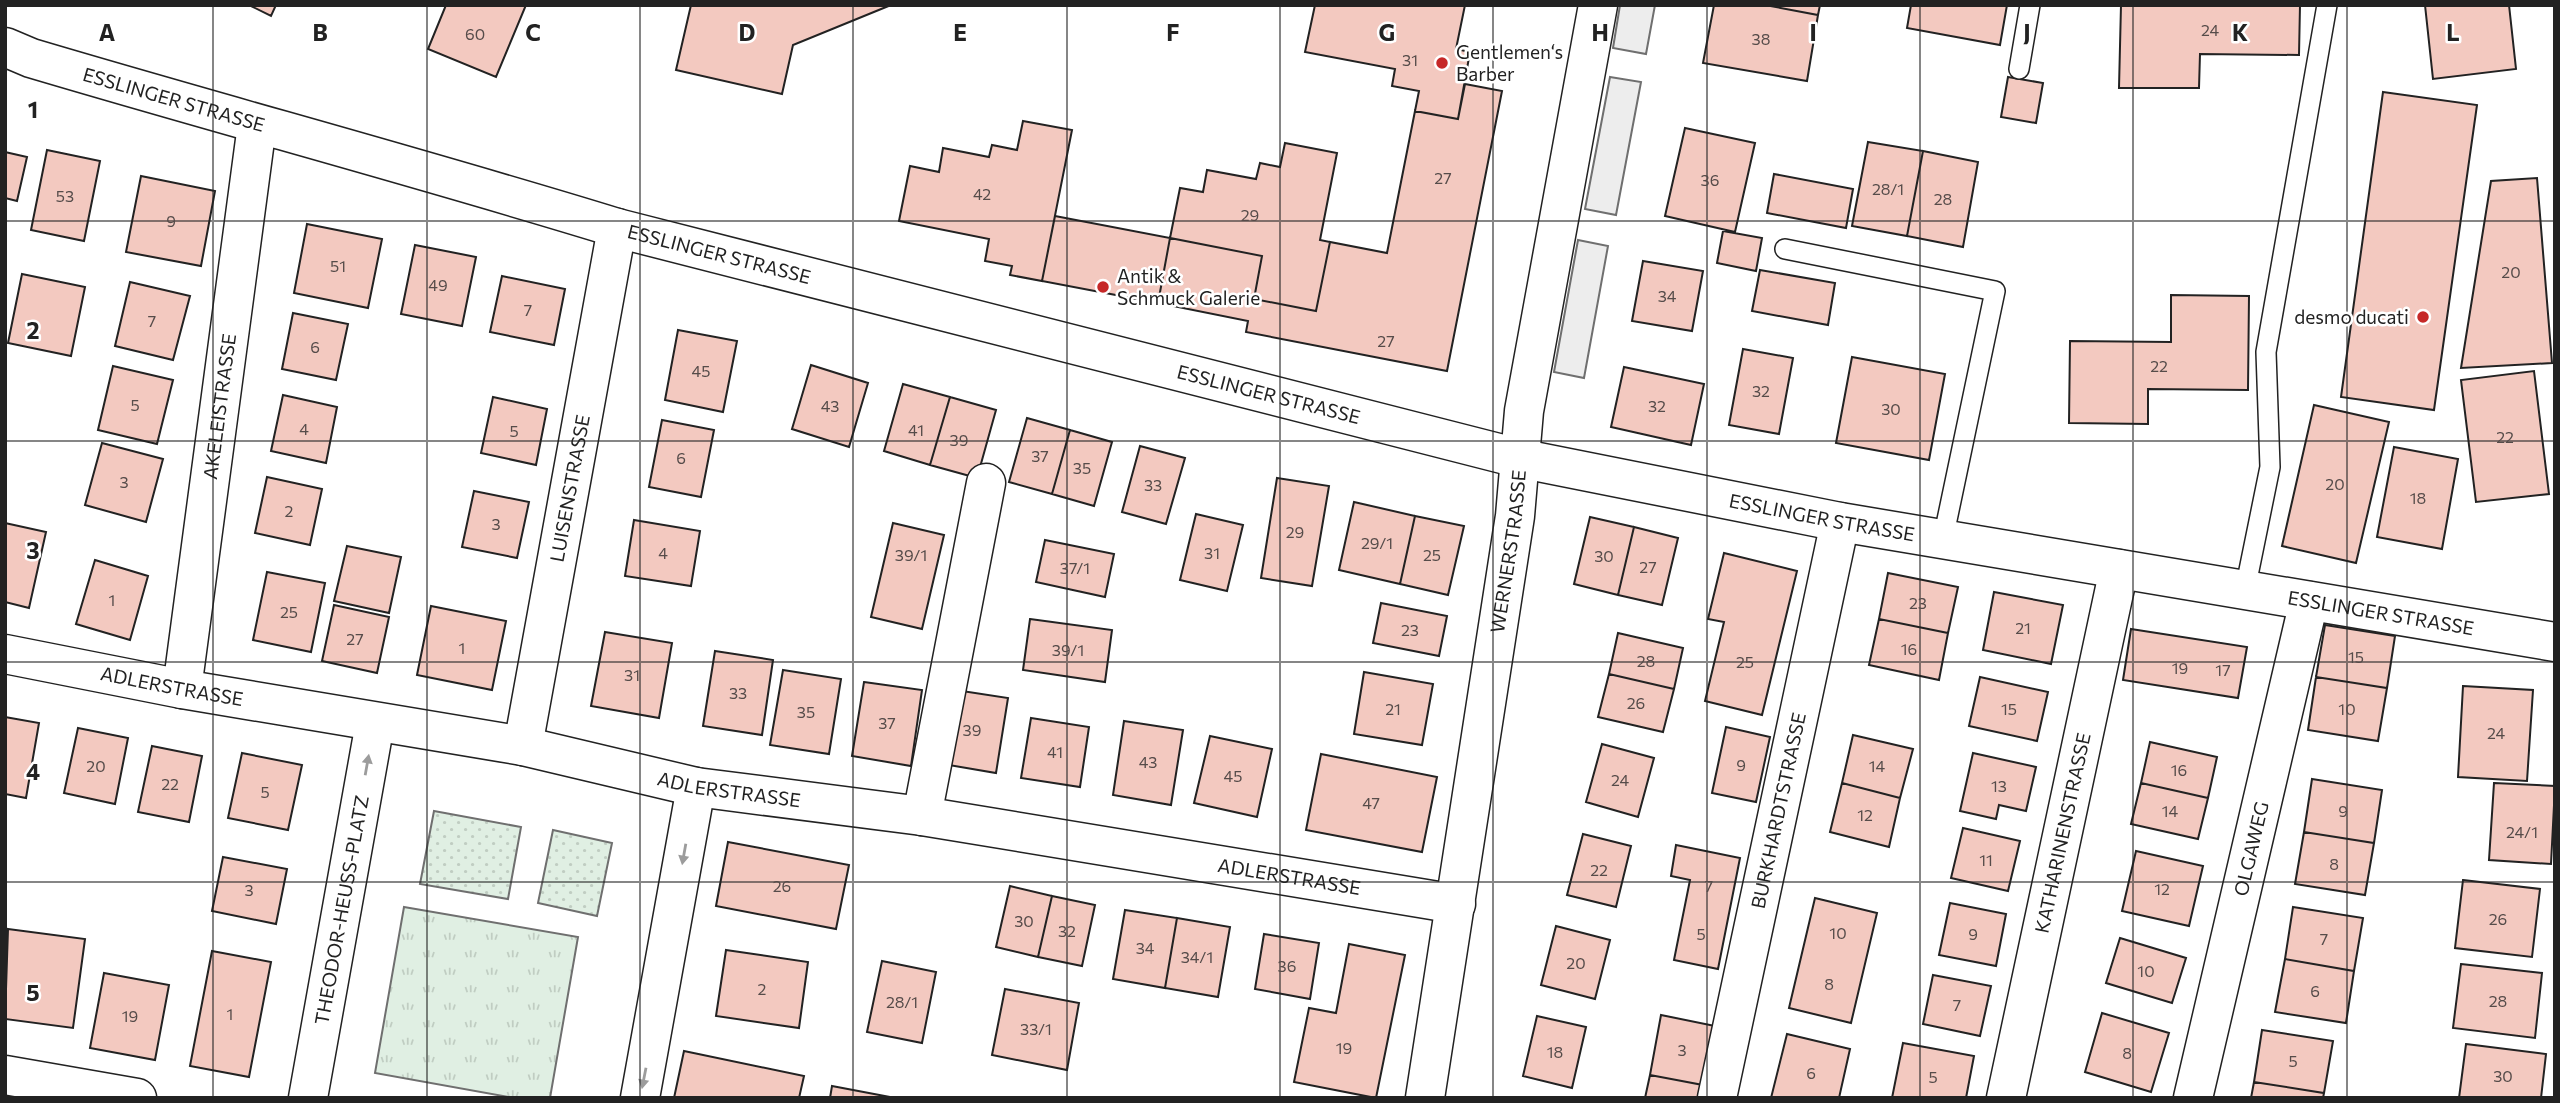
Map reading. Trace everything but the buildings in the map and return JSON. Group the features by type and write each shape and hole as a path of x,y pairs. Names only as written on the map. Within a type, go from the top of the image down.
{"street":[{"name":"WERNERSTRASSE","path":"1425,1098 1515,516 1524,411 1598,5"},
{"name":"ESSLINGER STRASSE","path":"5,47 31,58 257,125 489,189 617,228 1518,458 1840,522 2555,642"},
{"name":"AKELEISTRASSE","path":"183,689 257,125"},
{"name":"LUISENSTRASSE","path":"523,746 617,228"},
{"path":"922,816 986,484"},
{"name":"BURKHARDTSTRASSE","path":"1717,1098 1840,522"},
{"name":"KATHARINENSTRASSE","path":"2006,1098 2119,569"},
{"name":"OLGAWEG","path":"2193,1098 2309,601"},
{"name":"ADLERSTRASSE","path":"5,654 183,689 523,746 696,786 922,816 1456,904"},
{"name":"THEODOR-HEUSS-PLATZ","path":"308,1098 375,723"},
{"path":"640,1098 696,786"},
{"path":"5,1075 137,1098"}],"lane":[{"path":"2019,69 2030,5"},
{"path":"2245,590 2270,467 2266,352 2327,5"},
{"path":"1784,249 1995,291 1943,540"}],"green space":[{"path":"434,811 521,827 508,899 420,884"},
{"path":"553,830 612,843 597,916 538,903"},
{"path":"404,907 578,937 550,1098 514,1098 375,1073"}],"shaded area":[{"path":"1620,5 1655,5 1646,54 1613,48"},
{"path":"1610,77 1641,82 1616,215 1585,209"},
{"path":"1578,240 1608,246 1584,378 1554,372"}],"place":[{"name":"Gentlemen‘s Barber","path":"1442,63"},
{"name":"Antik & Schmuck Galerie","path":"1103,287"},
{"name":"desmo ducati","path":"2423,317"}]}
